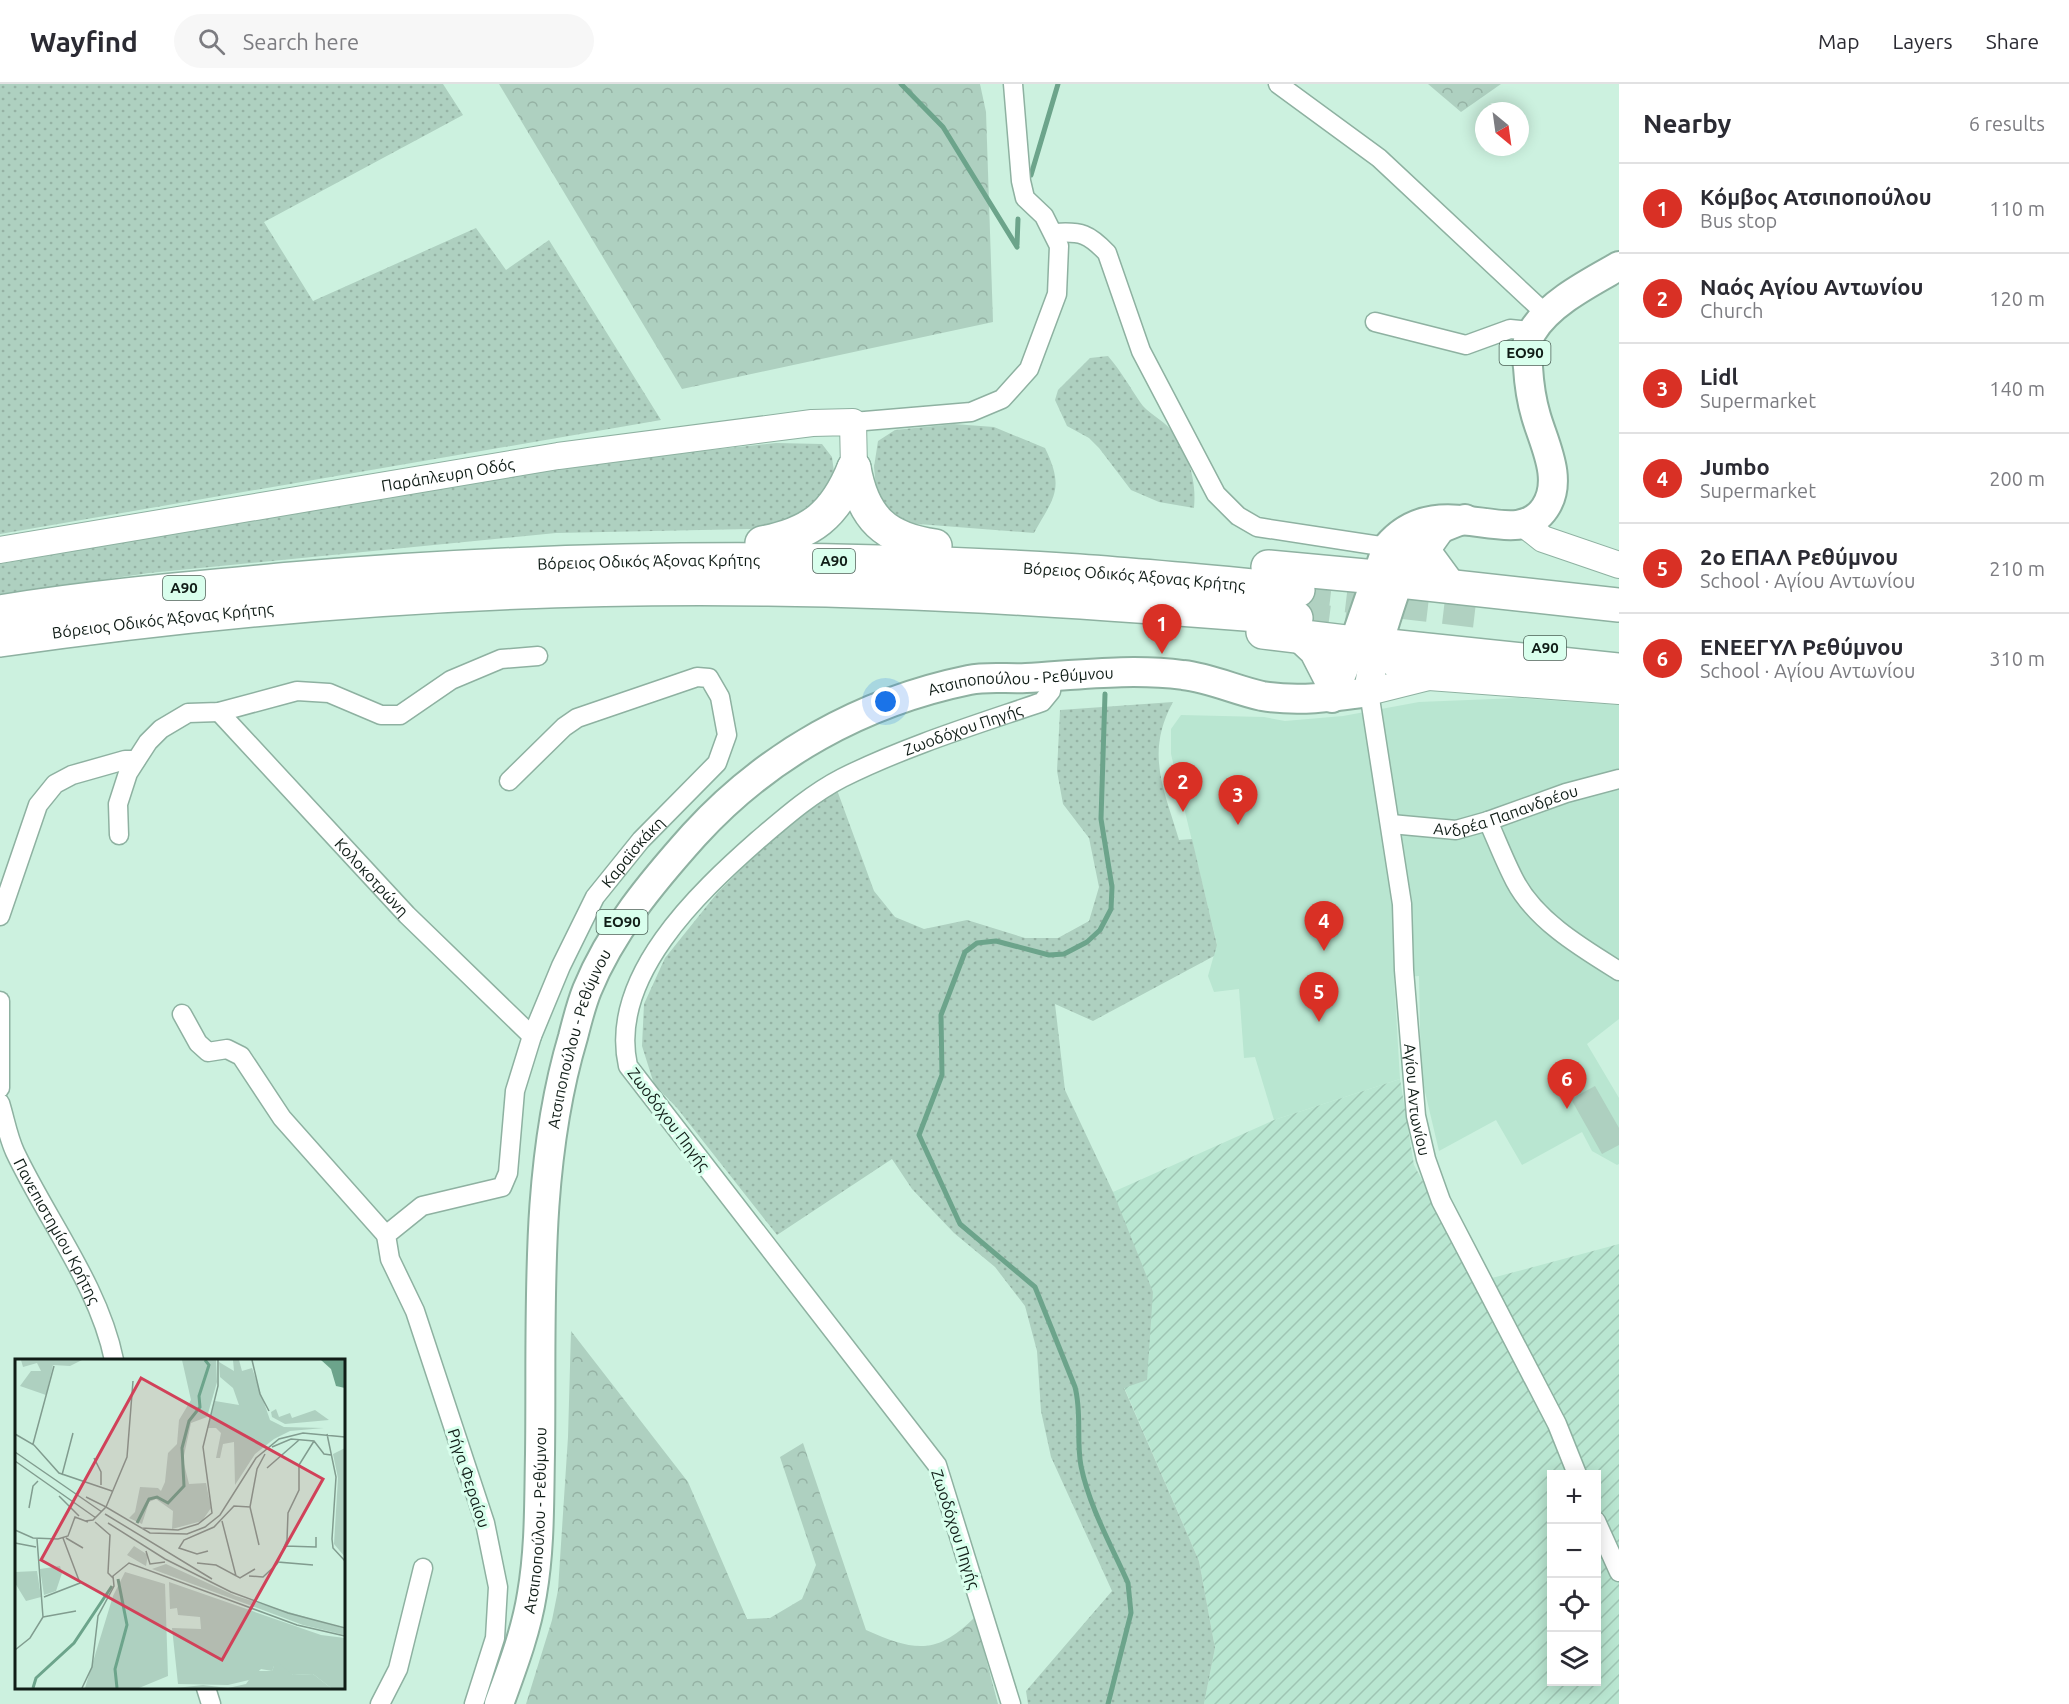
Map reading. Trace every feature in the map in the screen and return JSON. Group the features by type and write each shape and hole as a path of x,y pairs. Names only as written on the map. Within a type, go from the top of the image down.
{"highway":[{"path":"762,543 786,538 816,522 829,512 844,491 854,468"},
{"path":"854,468 858,492 870,514 888,531 910,542 935,546"},
{"path":"1449,586 1427,556 1426,545 1450,525"},
{"path":"370,586 464,554 538,548 687,542 1080,550 1302,604 1366,644 1619,670"},
{"name":"Βόρειος Οδικός Άξονας Κρήτης","path":"0,640 207,615 370,586 618,561 854,562 1064,570 1302,604"},
{"path":"370,586 464,609 706,606 931,608 1111,619 1302,604 1387,566 1449,586 1619,605"},
{"name":"Βόρειος Οδικός Άξονας Κρήτης","path":"0,612 190,588 370,586"},
{"path":"1302,604 1316,651 1334,693"},
{"name":"Α90","path":"1619,626 1473,626 1619,655"}],"main road":[{"path":"1540,323 1579,288 1619,266"},
{"name":"ΕΟ90","path":"1524,524 1545,508 1553,481 1552,468 1529,389 1525,350 1540,323"},
{"path":"1334,693 1366,644 1387,566 1412,551 1424,538 1450,525 1514,527 1524,524"},
{"path":"1366,644 1369,692"},
{"name":"Ατσιποπούλου - Ρεθύμνου","path":"499,1704 517,1655 532,1595 538,1543 544,1247 550,1140 564,1065 586,991 618,927 672,859 713,814 767,767 820,733 874,708 964,681 1053,676 1181,674 1218,682 1263,696 1306,699 1334,693 1369,692"}],"street":[{"path":"854,468 853,422 971,412 1002,399 1029,369 1057,294 1059,246 1055,233 1044,216 1025,198 1021,181 1013,84"},
{"path":"1278,84 1379,158 1540,323"},
{"path":"1055,233 1078,231 1096,241 1107,253 1141,351 1216,494 1238,516 1257,527 1387,566"},
{"path":"1375,322 1466,345 1510,329 1540,323"},
{"name":"Παράπλευρη Οδός","path":"0,550 558,456 812,423 853,422"},
{"path":"1524,524 1543,539 1619,565"},
{"path":"1366,644 1398,667 1429,676 1619,691"},
{"path":"119,835 118,804 128,773 148,742 177,718 188,713 219,712 297,692 329,693 381,715 400,715 451,681 501,659 538,656"},
{"name":"Ζωοδόχου Πηγής","path":"1011,1704 937,1465 628,1066 624,1040 629,1007 657,949 675,923 697,897 791,811 841,779 894,753 1042,702 1051,691 1053,676"},
{"path":"1369,692 1429,676"},
{"name":"Καραϊσκάκη","path":"386,1235 422,1206 502,1187 508,1173 515,1091 532,1036 561,966 595,897 641,840 717,764 727,735 716,687 710,678 697,677 577,718 564,727 509,781"},
{"name":"Αγίου Αντωνίου","path":"1369,692 1372,729 1391,824 1402,904 1416,1116 1426,1159 1441,1201 1557,1424 1575,1470"},
{"name":"Κολοκοτρώνη","path":"219,712 407,915 532,1036"},
{"path":"0,916 38,806 55,784 82,772 125,760 136,760"},
{"name":"Ανδρέα Παπανδρέου","path":"1391,824 1456,830 1488,821 1566,792 1619,779"},
{"path":"1488,821 1515,882 1540,914 1586,951 1619,971"},
{"path":"0,1001 0,1088"},
{"path":"182,1014 198,1043 208,1052 226,1049 241,1056 282,1118 386,1235"},
{"name":"Πανεπιστημίου Κρήτης","path":"0,1103 14,1149 82,1277 110,1342 114,1359"},
{"name":"Ρήγα Φεραίου","path":"386,1235 390,1258 415,1311 485,1523 496,1576 495,1638 474,1704"},
{"path":"1597,1524 1619,1572"},
{"path":"380,1704 398,1669 423,1568"},
{"path":"206,1689 212,1704"}],"shaded area":[{"path":"1518,698 1619,705 1619,1019 1587,1044 1619,1098 1619,1164 1592,1151 1582,1132 1522,1165 1496,1120 1439,1151 1421,1075 1419,976 1394,978 1400,1079 1274,1120 1255,1057 1244,1058 1239,989 1214,992 1208,976 1217,944 1171,754 1171,729 1181,715 1264,717 1285,721 1343,716 1419,702"},
{"path":"1400,1079 1414,1165 1477,1282 1619,1244 1619,1704 1204,1704 1215,1648 1199,1561 1124,1387 1113,1192 1274,1120"}],"green space":[{"path":"0,84 443,84 463,115 264,222 313,301 476,228 506,270 549,240 661,420 0,534"},
{"path":"499,84 980,84 986,112 993,322 682,389"},
{"path":"1428,84 1501,84 1475,102 1461,112"},
{"path":"1108,356 1143,406 1167,426 1177,438 1187,457 1193,477 1194,508 1159,502 1131,490 1089,438 1067,426 1055,400 1058,390 1090,358"},
{"path":"954,424 994,427 1045,448 1056,483 1052,501 1034,533 905,523 885,511 877,498 874,467 878,441 895,430"},
{"path":"776,443 822,444 832,457 834,472 831,489 793,523 750,529 556,533 149,573 0,595 0,564 480,480 663,455"},
{"path":"1173,702 1160,738 1160,771 1179,840 1192,839 1217,945 1214,956 1093,1021 1055,1004 1065,1090 1113,1192 1153,1292 1147,1380 1124,1388 1199,1561 1215,1648 1204,1704 1028,1704 1026,1691 1112,1591 1051,1457 1041,1411 1037,1351 1025,1306 995,1267 954,1233 912,1189 892,1159 777,1235 677,1108 654,1084 642,1046 644,1004 665,958 718,892 780,831 837,790 874,891 895,917 924,929 967,920 1025,938 1058,938 1089,921 1099,887 1089,838 1063,804 1057,771 1060,710"},
{"path":"1595,1086 1619,1128 1619,1145 1602,1154 1571,1099"},
{"path":"571,1331 688,1482 747,1619 770,1618 802,1599 816,1565 780,1457 803,1443 866,1630 898,1642 924,1646 936,1644 948,1638 975,1617 998,1704 526,1704 552,1620 558,1590 568,1437"}],"waterway":[{"path":"901,84 943,127 1017,247"},
{"path":"1031,175 1058,84"},
{"path":"1017,245 1018,219"},
{"path":"1105,694 1101,819 1112,887 1111,909 1100,930 1087,942 1064,954 1049,955 996,941 977,943 965,952 941,1015 942,1075 919,1135 960,1224 1035,1287 1075,1387 1081,1466 1089,1496 1128,1583 1131,1613 1108,1704"}],"tunnel":[{"path":"1298,590 1475,611"},
{"path":"1296,618 1389,630"}],"place":[{"name":"Κόμβος Ατσιποπούλου","path":"1162,654"},
{"name":"Ναός Αγίου Αντωνίου","path":"1183,812"},
{"name":"Lidl","path":"1238,825"},
{"name":"Jumbo","path":"1324,951"},
{"name":"2ο ΕΠΑΛ Ρεθύμνου","path":"1319,1022"},
{"name":"ΕΝΕΕΓΥΛ Ρεθύμνου","path":"1567,1109"}]}
